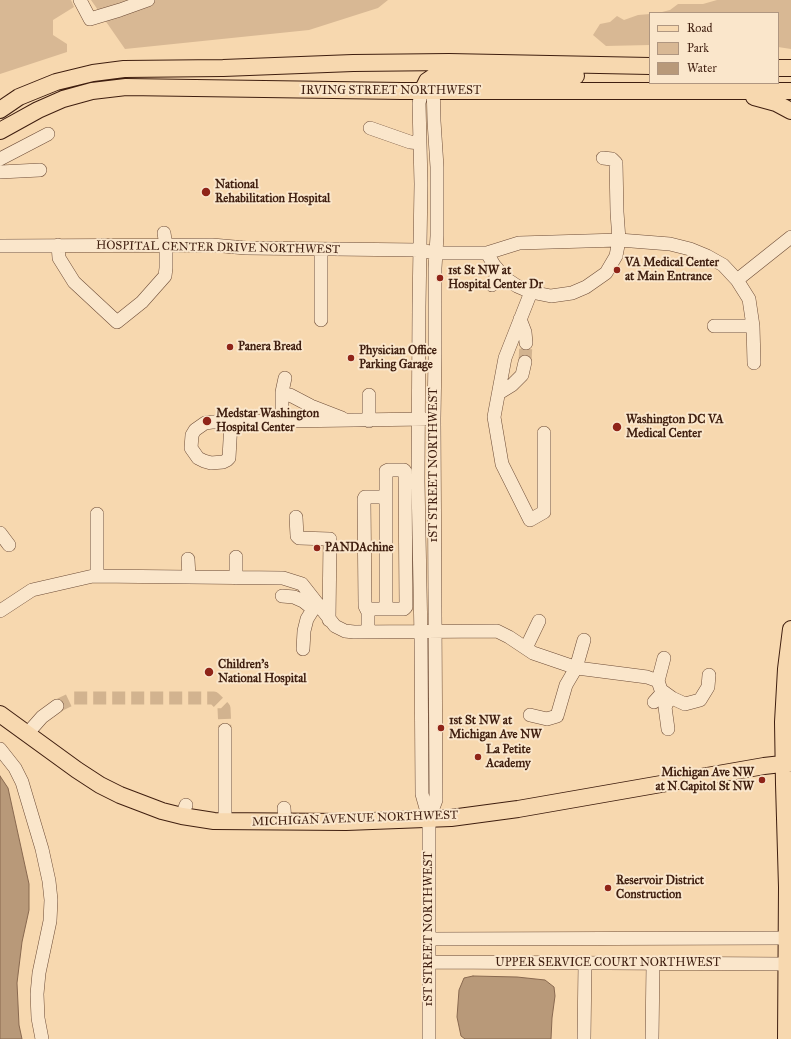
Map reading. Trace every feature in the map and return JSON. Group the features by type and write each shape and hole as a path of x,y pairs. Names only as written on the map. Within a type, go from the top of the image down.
{"main road":[{"path":"779,59 791,60"},
{"name":"IRVING STREET NORTHWEST","path":"0,110 19,97 68,79 93,73 114,70 223,68 325,63 430,80 723,91 791,91"},
{"name":"IRVING STREET NORTHWEST","path":"0,131 29,114 59,101 92,91 115,88 430,80 649,66"},
{"path":"779,68 791,68"},
{"path":"430,80 443,76 649,76"},
{"path":"779,76 791,76"},
{"path":"723,91 770,101 791,111"},
{"path":"0,104 19,97"},
{"path":"786,1039 789,993 786,964 786,938 789,887 785,686 791,629"},
{"name":"MICHIGAN AVENUE NORTHWEST","path":"0,714 77,770 100,785 130,800 152,808 184,810 204,820 225,822 284,815 346,822 451,818 518,809 787,763"}],"street":[{"path":"80,0 90,19 148,0"},
{"name":"1ST STREET NORTHWEST","path":"429,1039 429,819 422,794 418,420 421,184 419,103 430,80"},
{"name":"1ST STREET NORTHWEST","path":"429,819 436,800 434,419 435,253 437,236 437,167 430,80"},
{"path":"370,128 410,142 420,143"},
{"path":"0,159 48,134"},
{"path":"487,253 494,266 505,278 516,286 531,292 550,296 572,293 586,287 606,273 616,256 619,240 616,163 612,159 603,158"},
{"path":"0,172 40,170"},
{"path":"737,280 791,237"},
{"path":"58,245 59,258 74,282 117,322 142,302 165,276 165,240"},
{"name":"HOSPITAL CENTER DRIVE NORTHWEST","path":"0,246 165,240 246,248 419,250 435,253 487,253 519,243 619,240 670,244 690,249 707,256 723,265 737,280 749,299 754,363"},
{"path":"321,249 321,320"},
{"path":"492,285 500,272"},
{"path":"531,292 505,358 494,417 502,464 530,520 544,512 544,433"},
{"path":"520,319 525,332 526,343"},
{"path":"714,326 752,326"},
{"path":"499,393 512,385 522,375 525,362"},
{"path":"282,422 282,392 285,378"},
{"path":"290,394 310,406 349,421"},
{"path":"369,395 369,421"},
{"path":"231,422 434,419"},
{"path":"366,608 386,609 404,609 406,607 405,470 386,471 386,609"},
{"path":"366,632 363,613 366,608 364,498 386,497"},
{"path":"97,514 97,576"},
{"path":"296,517 297,536 299,538 330,539 329,620"},
{"path":"0,533 9,545"},
{"path":"236,556 236,578"},
{"path":"188,559 189,577"},
{"path":"0,611 42,583 93,576 236,578 283,586 302,584 315,606 335,626 345,631 497,632 509,637 538,655 576,668 647,677 661,693 685,704 700,700 708,687 709,676"},
{"path":"283,586 303,600 315,606"},
{"path":"303,649 304,631 307,619 315,606"},
{"path":"526,648 539,622"},
{"path":"530,715 547,719 557,716 566,686 576,668 584,640"},
{"path":"664,658 661,693 665,707 668,730"},
{"path":"27,734 42,717 57,706"},
{"path":"225,730 225,822"},
{"path":"0,749 15,768 22,782 42,849 49,881 51,900 50,921 37,994 38,1018 42,1039"},
{"name":"UPPER SERVICE COURT NORTHWEST","path":"429,939 786,938"},
{"name":"UPPER SERVICE COURT NORTHWEST","path":"429,962 786,964"},
{"path":"584,1039 585,963"},
{"path":"652,1039 653,964"}],"green space":[{"path":"0,0 71,0 74,7 53,20 53,35 67,44 67,52 0,74"},
{"path":"91,0 388,0 378,8 309,30 125,49"},
{"path":"717,0 791,0 791,49 779,47 779,12 662,12 670,10 678,4 703,4"},
{"path":"649,14 649,45 606,46 593,35 600,24 610,22 617,16 624,20 638,15"}],"water":[{"path":"0,776 8,788 29,884 29,910 22,942 17,983 19,1025 22,1039 0,1039"},
{"path":"473,976 517,977 545,980 554,987 555,996 551,1039 465,1039 461,1036 457,1017 459,990 464,978"}],"tunnel":[{"path":"525,362 526,343"},
{"path":"57,706 74,698 214,698 224,708 225,730"}],"place":[{"name":"National Rehabilitation Hospital","path":"206,192"},
{"name":"VA Medical Center at Main Entrance","path":"617,270"},
{"name":"1st St NW at Hospital Center Dr","path":"440,278"},
{"name":"Panera Bread","path":"230,347"},
{"name":"Physician Office Parking Garage","path":"351,358"},
{"name":"Medstar Washington Hospital Center","path":"207,421"},
{"name":"Washington DC VA Medical Center","path":"617,427"},
{"name":"PANDAchine","path":"317,548"},
{"name":"Children's National Hospital","path":"209,672"},
{"name":"1st St NW at Michigan Ave NW","path":"441,728"},
{"name":"La Petite Academy","path":"478,757"},
{"name":"Michigan Ave NW at N Capitol St NW","path":"762,780"},
{"name":"Reservoir District Construction","path":"608,888"}]}
